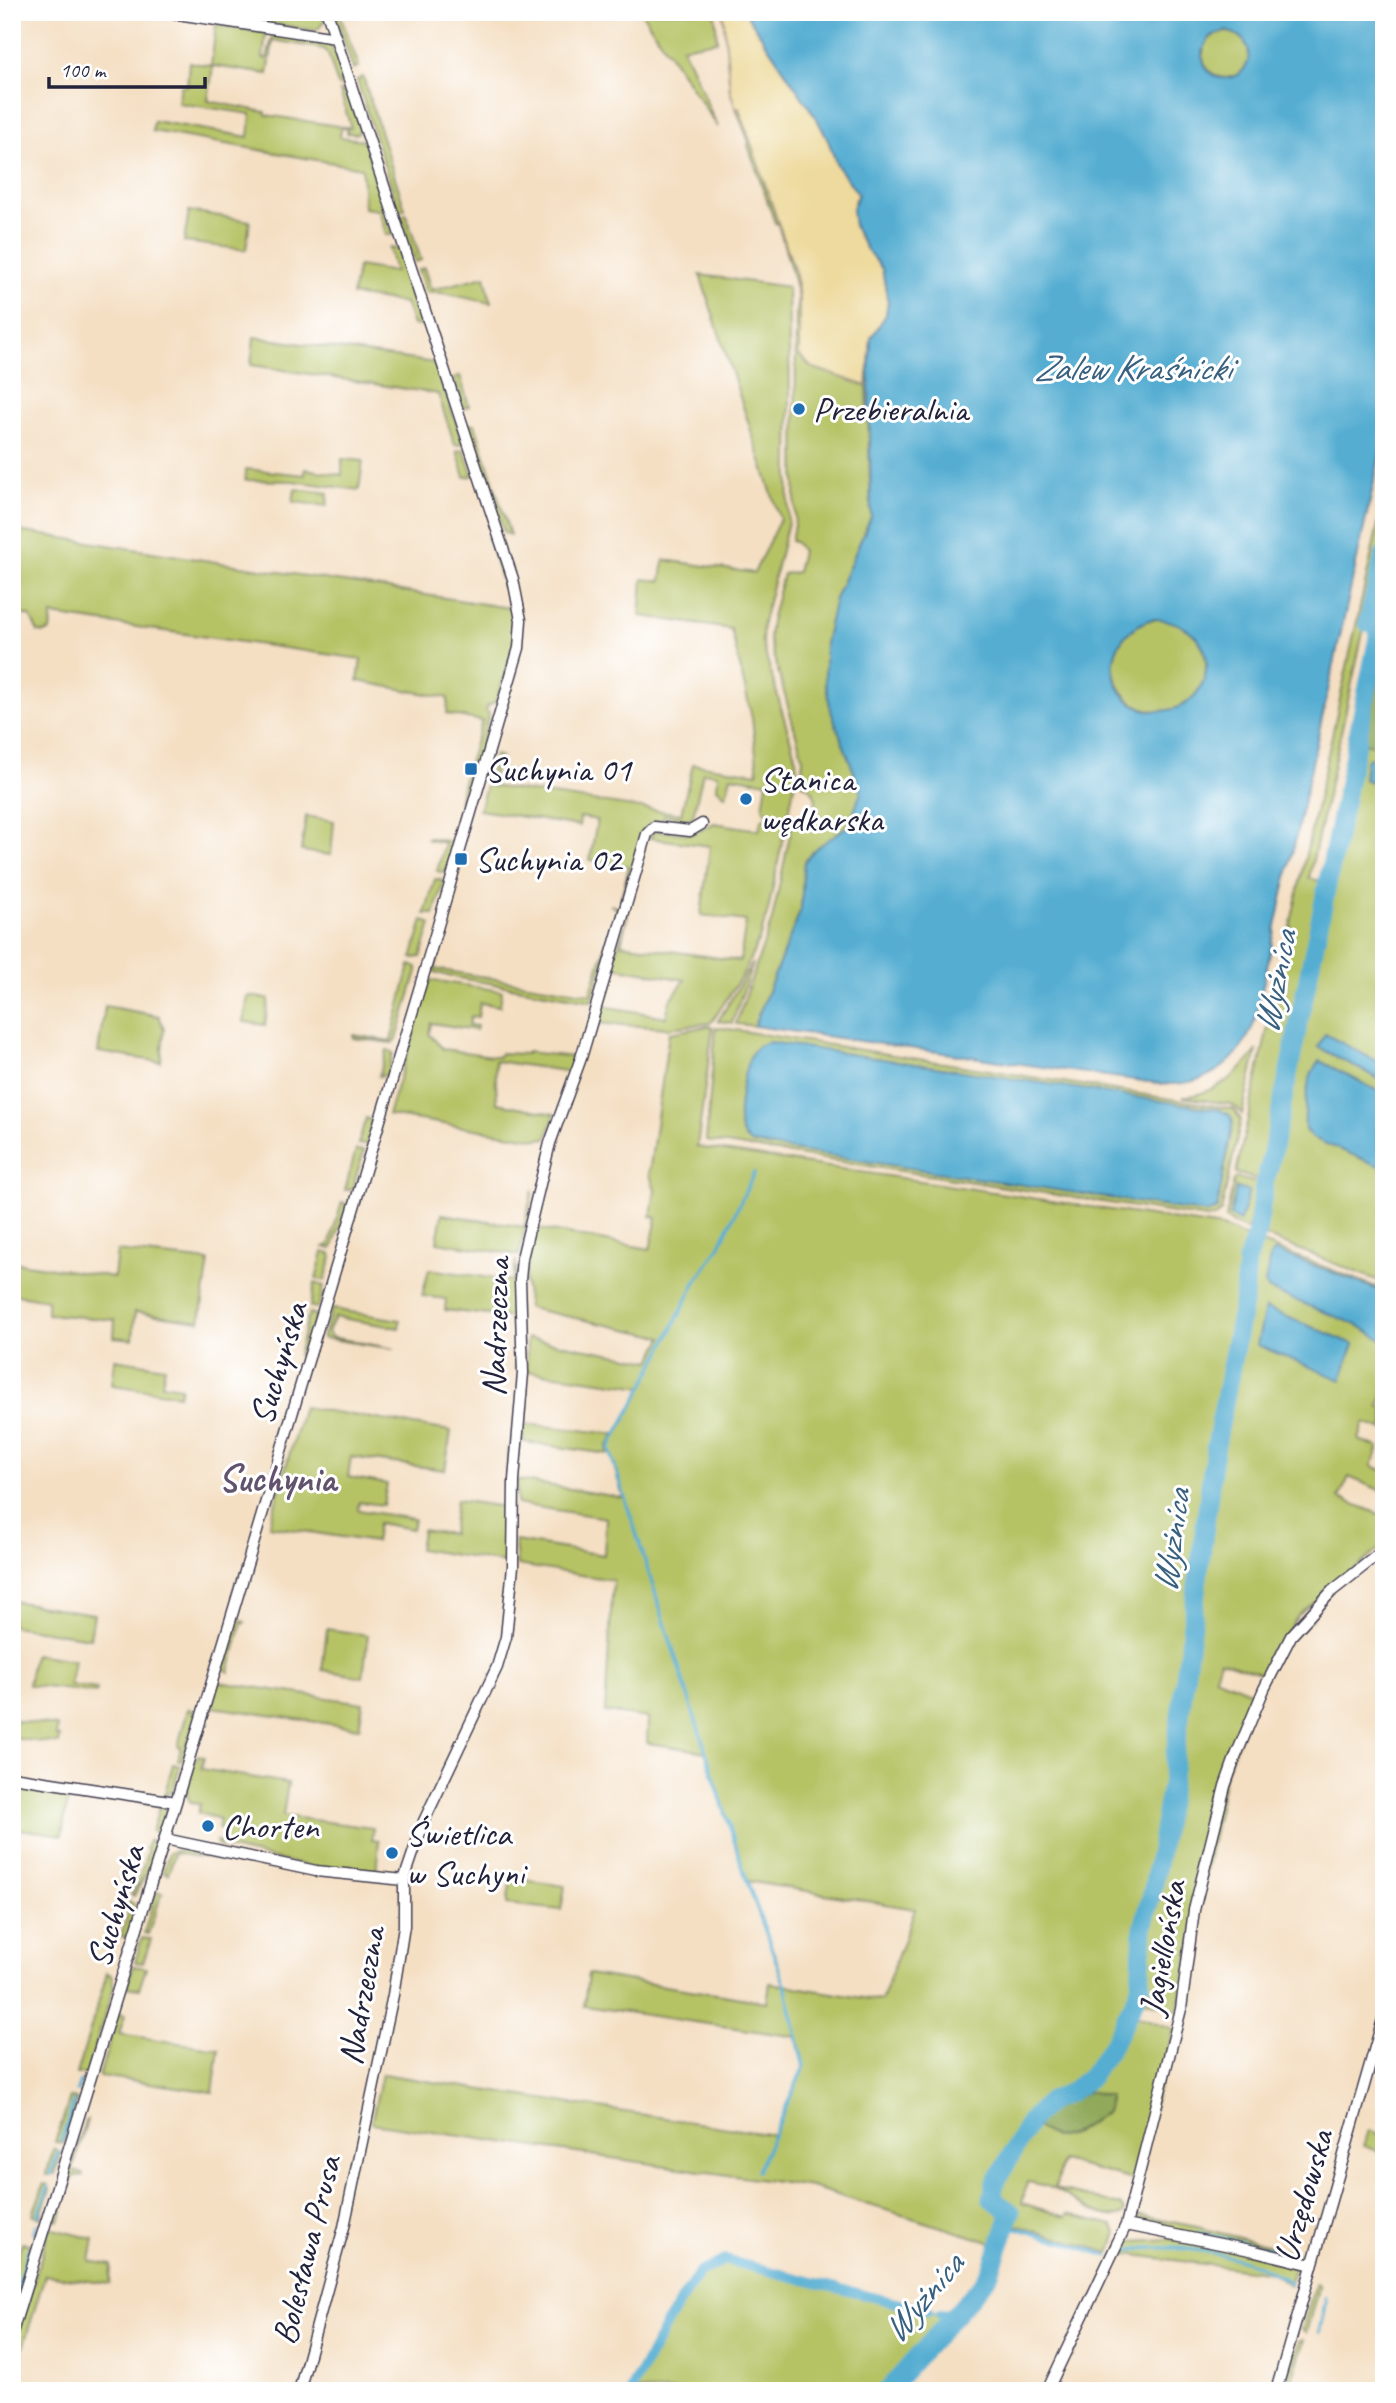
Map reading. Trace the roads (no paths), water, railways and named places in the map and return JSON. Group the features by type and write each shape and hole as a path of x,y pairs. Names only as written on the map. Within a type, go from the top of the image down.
{"street":[{"path":"164,12 336,38 327,12"},
{"name":"Suchyńska","path":"12,2332 165,1839 518,657 521,629 517,596 336,38"},
{"name":"Nadrzeczna","path":"365,2122 401,1946 404,1880 424,1821 497,1667 506,1637 513,1566 514,1480 523,1373 520,1280 522,1258 550,1143 581,1058 647,834 654,827 690,831 702,824"},
{"name":"Jagiellońska","path":"1047,2391 1126,2225 1181,2009 1194,1910 1225,1786 1235,1758 1264,1689 1291,1636 1332,1591 1384,1550"},
{"path":"12,1777 176,1802"},
{"name":"Nadrzeczna","path":"165,1839 316,1871 404,1880"},
{"name":"Urzędowska","path":"1276,2391 1384,2016"},
{"name":"Bolesława Prusa","path":"299,2391 344,2227 365,2122"},
{"path":"1126,2225 1255,2250 1312,2265"}],"water":[{"name":"Zalew Kraśnicki","path":"745,12 1384,12 1384,437 1256,1017 1250,1033 1233,1058 1221,1068 1195,1081 1163,1084 754,1026 801,909 804,862 814,850 850,824 861,791 831,711 825,681 825,643 835,599 871,517 871,338 886,315 888,301 882,269 854,227 852,210 858,194 837,165 817,119","holes":["1225,31 1243,40 1249,57 1246,67 1230,78 1212,74 1205,65 1202,52 1210,37","1152,619 1178,624 1197,638 1203,648 1206,672 1201,686 1193,697 1177,708 1152,711 1135,705 1123,694 1115,679 1114,662 1119,645 1131,630"]},
{"path":"1369,758 1384,762 1384,787 1364,779 1366,761"},
{"path":"1325,1034 1384,1065 1384,1082 1318,1047"},
{"path":"770,1042 1220,1110 1230,1115 1233,1122 1217,1209 1207,1213 753,1144 745,1138 740,1128 742,1087 751,1055 758,1046"},
{"path":"1320,1061 1384,1094 1384,1168 1312,1138 1305,1130 1309,1083 1315,1066"},
{"path":"1236,1188 1249,1191 1240,1221 1230,1216"},
{"path":"1275,1251 1384,1292 1384,1341 1357,1325 1269,1290 1265,1284 1270,1257"},
{"path":"1265,1308 1354,1344 1341,1380 1257,1345"}],"waterway":[{"name":"Wyżnica","path":"1368,623 1384,556"},
{"name":"Wyżnica","path":"887,2391 990,2273 1011,2212 992,2199 995,2184 1030,2121 1050,2101 1071,2092 1090,2077 1114,2042 1140,1989 1143,1928 1153,1889 1171,1785 1214,1456 1244,1299 1247,1261 1257,1233 1265,1180 1384,608"},
{"path":"754,1173 719,1247 695,1283 609,1448 747,1881 785,1985 804,2067 757,2171"},
{"path":"77,2091 80,2082"},
{"path":"61,2141 74,2102"},
{"path":"51,2174 58,2152"},
{"path":"38,2215 48,2187"},
{"path":"34,2232 36,2225"},
{"path":"1007,2225 1109,2256"},
{"path":"1198,2233 1279,2251"},
{"path":"12,2302 29,2248"},
{"path":"1118,2253 1159,2248 1207,2252 1253,2264 1290,2283"},
{"path":"631,2391 669,2319 699,2273 725,2260 928,2311"},
{"path":"1319,2332 1325,2298"},
{"path":"940,2314 952,2316"}],"place":[{"name":"Przebieralnia","path":"799,409"},
{"name":"Suchynia 01","path":"471,769"},
{"name":"Stanica wędkarska","path":"746,799"},
{"name":"Suchynia 02","path":"461,859"},
{"name":"Chorten","path":"208,1826"},
{"name":"Świetlica w Suchyni","path":"392,1853"}],"district":[{"name":"Suchynia","path":"277,1478"}]}
